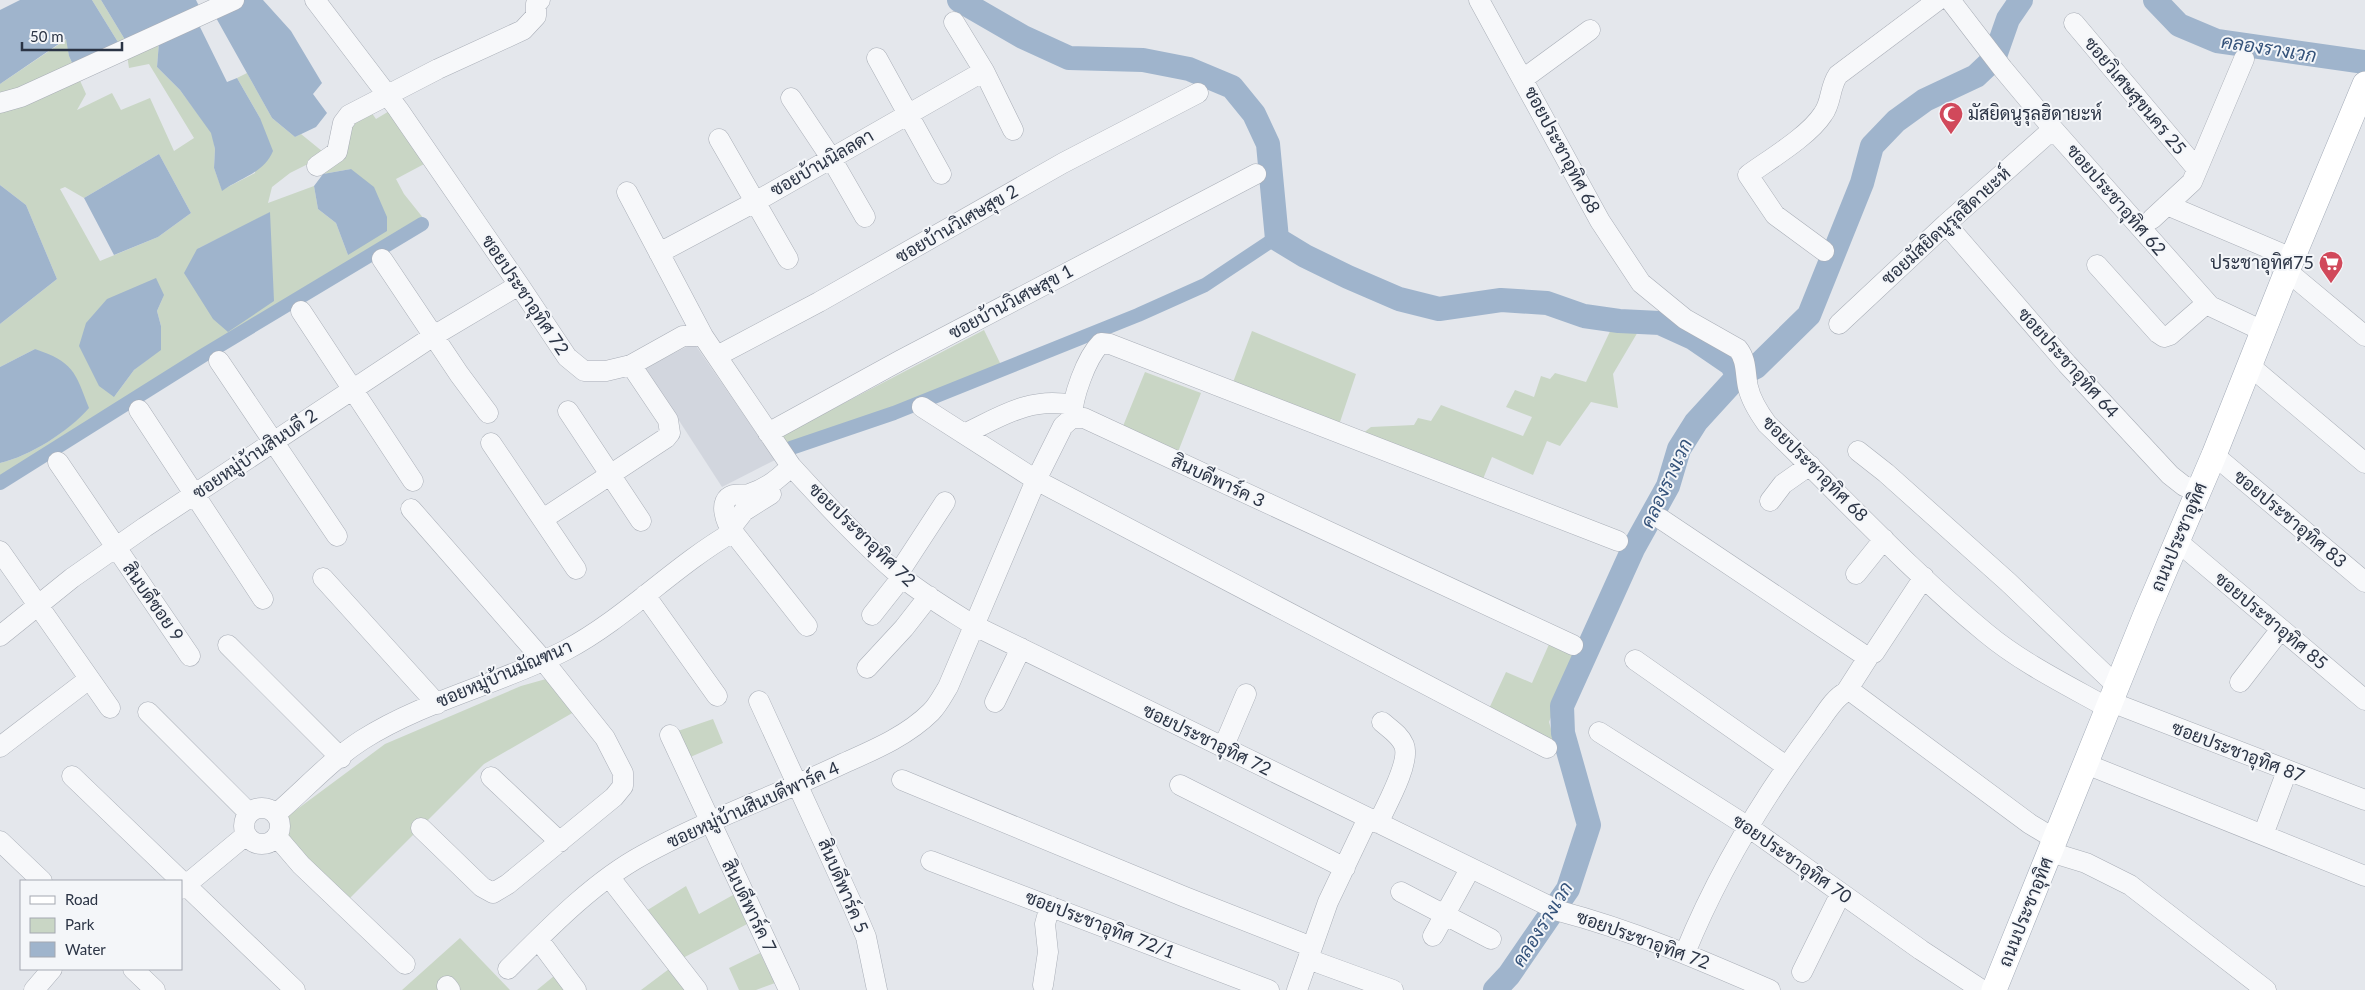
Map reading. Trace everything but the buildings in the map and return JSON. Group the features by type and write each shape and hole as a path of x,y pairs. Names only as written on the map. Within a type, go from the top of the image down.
{"main road":[{"name":"ถนนประชาอุทิศ","path":"1994,990 2365,84"}],"street":[{"path":"0,103 29,93 234,0"},
{"name":"ซอยประชาอุทิศ 72","path":"315,0 388,96 567,357 584,371 606,371 631,365 683,336 703,336 791,466 900,575 973,625 1559,911 1603,922 1685,953 1770,990"},
{"path":"316,166 337,152 343,123 349,116 438,69 522,30 536,16 536,4 540,0"},
{"name":"ซอยประชาอุทิศ 68","path":"1480,0 1600,221 1641,283 1685,319 1738,349 1743,356 1748,388 1760,414 1884,539 1986,633 2010,650 2112,699"},
{"path":"1824,251 1775,215 1748,175 1813,126 1830,102 1833,83 1838,75 1938,0"},
{"name":"ซอยประชาอุทิศ 62","path":"1950,0 2003,69 2054,129 2207,302 2220,312 2263,331"},
{"path":"954,22 984,71 1013,130"},
{"name":"ซอยวิเศษสุขนคร 25","path":"2074,23 2197,169"},
{"path":"1523,79 1590,30"},
{"path":"877,58 942,174"},
{"name":"ซอยวิเศษสุขนคร 25","path":"2152,219 2192,182 2244,59"},
{"name":"ซอยบ้านนิลลดา","path":"659,253 755,202 984,71"},
{"name":"ซอยบ้านวิเศษสุข 2","path":"717,356 819,302 1059,165 1198,93"},
{"path":"792,98 831,158 865,217"},
{"name":"ซอยมัสยิดนูรุลฮิดายะห์","path":"1840,324 1946,224 2054,129"},
{"path":"719,139 788,259"},
{"name":"ซอยบ้านวิเศษสุข 1","path":"768,433 901,360 1256,174"},
{"path":"627,192 703,336"},
{"path":"2167,205 2290,265 2365,336"},
{"name":"ซอยประชาอุทิศ 64","path":"1946,224 2067,364 2170,475 2184,486 2199,490"},
{"path":"382,259 435,335 459,374 488,413"},
{"path":"2097,265 2158,333 2164,337 2170,335 2207,302"},
{"name":"ซอยหมู่บ้านสินบดี 2","path":"0,636 72,578 116,548 352,389 435,335 519,285"},
{"path":"301,311 413,481"},
{"path":"973,625 1036,480 1062,426 1072,411 1094,350 1101,343 1110,344 1618,540"},
{"path":"219,361 275,441 337,536"},
{"path":"543,519 666,438 670,433 668,420 631,365"},
{"path":"2250,366 2365,463"},
{"name":"สินบดีพาร์ค 3","path":"964,434 1030,404 1054,401 1084,418 1573,645"},
{"path":"922,407 1036,480 1547,748"},
{"path":"139,410 263,599"},
{"path":"568,410 641,521"},
{"path":"491,443 576,569"},
{"path":"1858,451 1886,473 2008,582 2112,699"},
{"name":"ซอยประชาอุทิศ 83","path":"2214,455 2365,582"},
{"name":"สินบดีซอย 9","path":"58,462 190,656"},
{"path":"1770,501 1783,484 1810,465"},
{"path":"791,466 779,479 749,494 734,494 724,503 724,509 726,523 807,626"},
{"name":"ซอยหมู่บ้านมัณฑนา","path":"276,814 362,741 417,711 488,684 567,650 645,595 731,530 744,511 778,491 806,482"},
{"path":"872,615 900,575 945,502"},
{"path":"411,510 543,660 605,738 623,774 623,786 614,798 508,884 493,892 482,887 421,828"},
{"path":"1661,519 1856,651 1869,656"},
{"path":"1856,574 1884,539"},
{"name":"ซอยประชาอุทิศ 85","path":"2177,541 2365,700"},
{"path":"0,551 110,708"},
{"path":"1685,953 1704,906 1747,826 1786,766 1831,707 1846,692 1869,656 1874,653 1924,577"},
{"path":"323,578 437,704"},
{"path":"645,595 717,696"},
{"path":"867,668 904,628 929,596"},
{"name":"ซอยหมู่บ้านสินบดีพาร์ค 4","path":"508,970 561,916 642,855 880,747 914,726 932,711 948,687 973,625"},
{"path":"2240,682 2281,629"},
{"path":"228,645 341,758"},
{"path":"995,702 1021,648"},
{"path":"1635,660 1786,766"},
{"path":"0,747 89,679"},
{"path":"1846,692 1852,692 2030,824 2053,845 2130,885 2266,990"},
{"path":"1223,748 1246,694"},
{"name":"ซอยประชาอุทิศ 87","path":"2112,699 2287,771 2365,800"},
{"name":"สินบดีพาร์ค 5","path":"759,701 799,785 866,937 877,990"},
{"path":"148,712 248,813"},
{"path":"1297,990 1328,902 1406,759 1405,746 1382,722"},
{"name":"ซอยประชาอุทิศ 70","path":"1599,732 1747,826 1921,950 1982,990"},
{"name":"สินบดีพาร์ค 7","path":"670,735 709,823 789,990"},
{"path":"2086,764 2365,876"},
{"path":"2263,834 2287,771"},
{"path":"72,776 177,880"},
{"path":"491,776 560,842"},
{"path":"902,780 1185,898 1393,990"},
{"path":"1180,785 1345,868"},
{"path":"259,808 271,810 276,814 280,825 277,837 273,841 261,844 255,843 246,836 243,824 248,813 259,808"},
{"path":"246,836 184,887 295,990"},
{"path":"277,837 302,865 405,964"},
{"path":"0,841 41,880"},
{"name":"ซอยประชาอุทิศ 72/1","path":"931,861 1259,988"},
{"path":"1433,936 1470,869"},
{"path":"610,878 697,990"},
{"path":"1401,892 1491,940"},
{"path":"1802,972 1841,893"},
{"path":"1043,985 1048,952 1045,924 1050,906"},
{"path":"538,939 576,990"},
{"path":"34,990 51,970"},
{"path":"134,970 155,990"}],"shaded area":[{"path":"694,343 775,460 722,487 645,368"}],"green space":[{"path":"92,0 101,0 127,43 121,47"},
{"path":"67,39 69,56 86,94 77,110 112,93 121,110 150,98 174,151 194,138 149,64 129,68 127,55 159,42 157,67 180,90 212,133 215,149 214,168 222,190 255,173 260,118 237,78 247,73 272,118 295,137 301,134 328,156 364,102 376,119 391,110 426,163 396,179 404,194 428,224 0,489 0,463 24,455 48,442 70,426 88,408 35,349 0,367 0,324 57,279 26,205 0,185 0,84","holes":["159,154 191,213 158,237 100,261 60,189 65,187 84,198","312,162 323,174 351,169 348,255 336,223 318,209 314,186 268,203 272,187 290,173","270,213 270,229 197,249","164,295 157,311 161,326 161,349 134,370 114,397"]},
{"path":"1613,325 1639,330 1613,374 1618,408 1591,402 1560,446 1547,441 1533,475 1492,457 1483,479 1362,434 1371,427 1414,425 1418,418 1431,421 1441,405 1523,436 1532,417 1506,407 1515,390 1534,397 1541,376 1550,379 1555,373 1586,382"},
{"path":"984,330 1001,365 789,452 779,437"},
{"path":"1252,331 1356,374 1339,425 1232,385"},
{"path":"1145,372 1201,393 1176,457 1121,431"},
{"path":"1550,642 1577,652 1549,722 1557,750 1487,713 1506,672 1532,683"},
{"path":"546,679 574,712 484,764 350,898 290,846 284,830 288,816 385,744 521,686"},
{"path":"713,719 723,743 688,758 675,732"},
{"path":"686,886 699,914 733,895 749,923 681,959 646,911"},
{"path":"460,938 510,990 402,990"},
{"path":"760,953 775,983 756,990 739,990 729,968"},
{"path":"669,969 685,990 641,990"},
{"path":"554,976 565,990 537,990"}],"water":[{"path":"20,0 92,0 121,47 74,67 69,56 66,39 0,84 0,10"},
{"path":"101,0 196,0 201,10 127,43"},
{"path":"243,0 263,0 291,31 322,83 313,94 327,113 316,127 295,137 272,118 215,16"},
{"path":"199,25 227,82 237,78 260,118 273,151 269,159 258,170 222,191 214,168 215,149 211,133 180,90 157,67 159,42"},
{"path":"159,154 191,213 158,237 114,255 84,198"},
{"path":"351,169 374,187 387,217 387,231 348,255 336,223 318,209 314,186 323,174"},
{"path":"0,185 26,205 57,279 0,324"},
{"path":"270,212 274,301 228,332 213,319 184,273 197,249"},
{"path":"156,278 164,295 157,311 161,326 161,350 134,370 114,397 99,386 79,346 86,323 107,299"},
{"path":"35,349 58,358 71,370 76,376 89,408 70,426 48,442 24,455 0,463 0,367"}],"waterway":[{"path":"959,0 1023,37 1069,58 1143,60 1189,69 1232,87 1254,114 1268,144 1277,239 1305,256 1348,277 1399,299 1439,309 1501,300 1547,303 1584,316 1619,321 1660,323 1693,338 1731,364 1738,376"},
{"name":"คลองรางเวก","path":"1495,990 1509,975 1568,889 1589,825 1563,733 1562,706 1633,549 1668,486 1679,449 1696,422 1738,376 1756,367 1809,315 1862,183 1872,146 1896,121 1925,100 1976,76 1994,59 2008,19 2021,0"},
{"name":"คลองรางเวก","path":"2155,0 2179,25 2217,41 2365,62"},
{"path":"0,483 204,355 422,224"},
{"path":"791,448 894,413 1138,315 1205,285 1277,237"}],"place":[{"name":"มัสยิดนูรุลฮิดายะห์","path":"1951,135"},
{"name":"ประชาอุทิศ75","path":"2331,284"}]}
